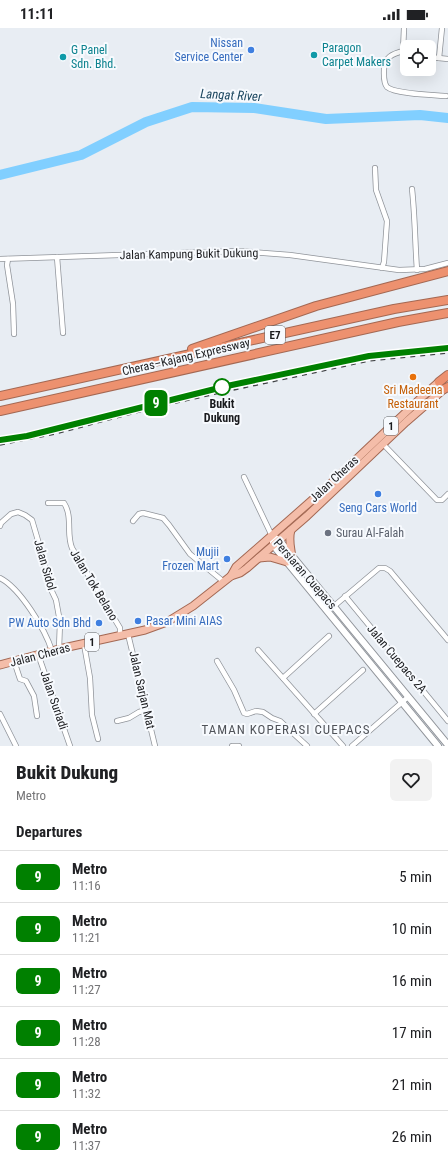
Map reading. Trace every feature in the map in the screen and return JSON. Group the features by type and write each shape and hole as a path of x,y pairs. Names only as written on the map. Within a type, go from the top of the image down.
{"highway":[{"path":"156,362 316,306 448,271"},
{"name":"Cheras–Kajang Expressway","path":"0,396 394,309 448,300"},
{"name":"Cheras–Kajang Expressway","path":"0,411 398,322 448,313"},
{"path":"444,386 448,375"}],"main road":[{"name":"Jalan Cheras","path":"231,576 240,573 291,530 444,386"},
{"name":"Jalan Cheras","path":"0,665 38,654 145,630 173,619 193,606 231,576 236,567 327,487 423,396 444,386"},
{"path":"257,559 270,557 290,560 291,530"}],"street":[{"path":"403,40 404,28"},
{"path":"439,58 442,28"},
{"path":"400,52 392,54 387,58 384,66 384,80 387,86 395,91 446,96"},
{"path":"436,58 448,59"},
{"path":"374,168 376,190 387,221 384,262 382,268"},
{"path":"412,189 417,270"},
{"name":"Jalan Kampung Bukit Dukung","path":"0,259 239,252 290,255 382,268 417,270 448,263"},
{"path":"57,257 63,333"},
{"path":"8,259 7,265 13,304 14,334"},
{"path":"383,444 437,500 442,500 448,494"},
{"path":"244,477 272,536"},
{"name":"Jalan Tok Belano","path":"48,503 64,503 68,512 70,542 72,548 120,628 120,636"},
{"name":"Jalan Sidol","path":"0,526 1,523 11,514 18,512 32,520 44,561 47,581 56,600 60,622 59,649"},
{"path":"133,521 139,514 143,513 163,518 169,524 190,554 224,582"},
{"name":"Persiaran Cuepacs","path":"272,536 438,746"},
{"name":"Persiaran Cuepacs","path":"290,560 334,607 448,745"},
{"path":"334,607 379,568 385,568 390,571 448,640"},
{"path":"0,578 5,580 24,600 41,626 52,651"},
{"name":"Jalan Cuepacs 2A","path":"345,596 448,721"},
{"name":"Jalan Sarjan Mat","path":"128,634 155,746"},
{"path":"283,678 329,636"},
{"path":"84,644 90,678 92,715 98,739"},
{"path":"258,650 343,746"},
{"name":"Jalan Suriadi","path":"38,654 70,746"},
{"path":"14,661 20,679 26,681 34,696 37,716"},
{"path":"216,661 234,690 244,713 247,714 256,711 264,712 272,718 280,721 306,746"},
{"path":"314,714 362,670"},
{"path":"352,746 408,697"},
{"path":"117,722 146,710"},
{"path":"0,714 16,746"},
{"path":"232,746 239,746"}],"waterway":[{"name":"Langat River","path":"0,175 81,155 146,122 192,107 254,108 326,119 420,115 448,118"}],"railway":[{"path":"0,445 55,434 158,407 369,361 448,353"}],"metro line":[{"name":"9","path":"0,440 27,436 157,402 227,386 369,356 448,348"}],"place":[{"name":"Nissan Service Center","path":"251,50"},
{"name":"Paragon Carpet Makers","path":"314,55"},
{"name":"G Panel Sdn. Bhd.","path":"63,57"},
{"name":"Sri Madeena Restaurant","path":"413,377"},
{"name":"Bukit Dukung","path":"222,387"},
{"name":"Seng Cars World","path":"378,494"},
{"name":"Surau Al-Falah","path":"328,533"},
{"name":"Mujii Frozen Mart","path":"227,559"},
{"name":"Pasar Mini AIAS","path":"138,621"},
{"name":"PW Auto Sdn Bhd","path":"99,623"}],"district":[{"name":"TAMAN KOPERASI CUEPACS","path":"286,729"}]}
